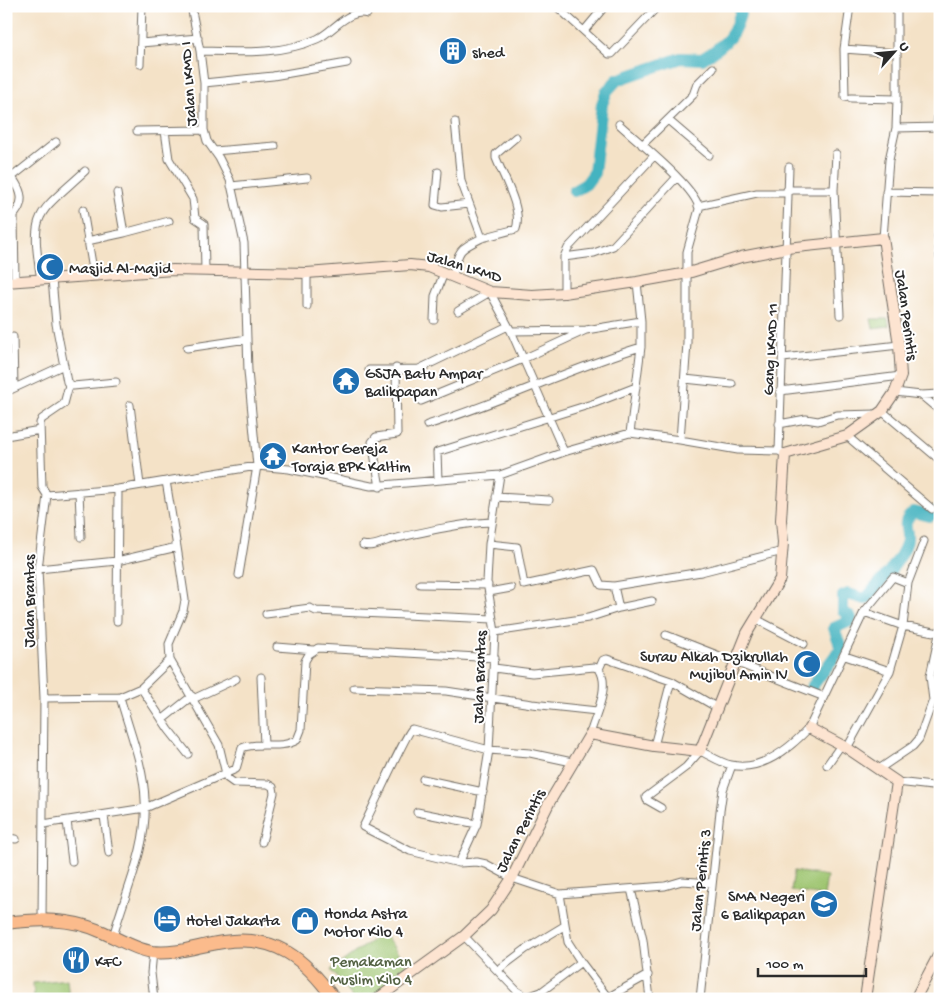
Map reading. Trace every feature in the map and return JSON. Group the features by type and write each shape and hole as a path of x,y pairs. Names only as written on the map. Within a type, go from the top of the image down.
{"highway":[{"path":"6,923 42,920 76,924 152,952 186,950 224,942 266,943 282,948 297,957 309,967 334,999"}],"street":[{"path":"140,64 142,6"},
{"name":"Jalan LKMD I","path":"191,6 198,38 204,83 204,130 206,141 214,151 230,180 243,230 245,272"},
{"path":"556,6 616,61"},
{"path":"584,31 605,6"},
{"path":"609,54 612,54 658,6"},
{"path":"850,6 844,49 848,98 897,99"},
{"name":"Jalan Perintis","path":"782,453 847,436 880,413 896,392 901,376 899,345 883,238 889,160 896,128 897,6"},
{"path":"200,51 253,53 295,46 319,38 353,14 361,12 367,14"},
{"path":"141,43 198,38"},
{"path":"844,49 898,53"},
{"path":"204,83 273,76 347,63"},
{"path":"642,145 693,95 697,84 714,68"},
{"path":"896,128 938,127 940,76"},
{"path":"668,120 709,155"},
{"path":"454,122 460,172 469,204 482,238"},
{"path":"619,124 677,177 695,196 698,206 687,252 685,379 680,440"},
{"path":"137,132 204,130"},
{"path":"164,131 169,159 193,199 195,218 204,224 205,271"},
{"path":"434,320 436,296 464,245 516,229 518,223 510,189 496,154 516,137"},
{"path":"12,177 56,142"},
{"path":"214,151 275,146"},
{"path":"836,154 834,190 835,243 840,315"},
{"path":"564,294 564,257 568,248 594,218 654,157"},
{"name":"Gang LKMD 11","path":"782,453 780,392 783,358 789,167"},
{"path":"6,169 22,196 20,207 6,223"},
{"path":"14,216 10,281 41,280 35,237 39,216 48,204 85,171"},
{"path":"438,172 435,204 442,207 469,204"},
{"path":"564,257 594,253 613,246 677,177"},
{"path":"231,186 306,178"},
{"path":"698,206 757,193 834,190"},
{"path":"886,192 940,193"},
{"path":"117,193 124,233"},
{"path":"83,210 94,276"},
{"path":"87,241 169,221"},
{"path":"938,236 940,258"},
{"name":"Jalan LKMD","path":"41,280 165,270 307,273 410,265 429,267 490,292 524,296 564,294 688,273 742,257 787,248 883,238"},
{"path":"239,575 257,466 247,339 245,272"},
{"path":"307,273 307,306"},
{"path":"52,279 64,365 69,385 64,404 42,419 40,430 42,486 47,495 118,490 257,466 289,469 360,485 380,487 500,475 564,452 630,433 738,450 782,453 782,551 780,580 756,619 734,662 700,751 686,767 646,797 647,800 661,808"},
{"path":"630,433 641,347 641,321 637,282"},
{"path":"458,311 490,292 510,328 564,452"},
{"path":"369,370 419,369 430,366 510,328 586,330 641,321"},
{"path":"421,401 523,359 586,330"},
{"path":"13,337 14,388"},
{"path":"187,348 247,339"},
{"path":"783,358 899,345"},
{"path":"427,426 535,387 592,362 641,347"},
{"path":"6,392 64,365"},
{"path":"380,487 372,442 376,437 397,434 396,368"},
{"path":"780,392 901,376"},
{"path":"685,379 732,384"},
{"path":"69,385 116,382"},
{"path":"438,480 437,452 636,387"},
{"path":"896,392 921,395 940,394"},
{"path":"921,395 940,411"},
{"path":"130,405 140,485"},
{"path":"780,424 806,419 818,421 837,415 880,413 940,460"},
{"path":"6,436 40,430"},
{"path":"847,436 932,509"},
{"name":"Jalan Brantas","path":"459,863 477,824 490,750 495,632 488,588 489,544 500,475"},
{"path":"166,481 185,600 183,611 169,644 170,660 221,752 226,775 234,784 268,784 273,786 274,793 262,842"},
{"path":"117,621 118,490"},
{"path":"79,492 81,536"},
{"name":"Jalan Brantas","path":"42,920 44,698 38,569 47,495"},
{"path":"496,497 549,500"},
{"path":"363,545 369,547 393,539 473,522 492,522"},
{"path":"827,765 844,747 890,671 902,626 908,583 924,541"},
{"path":"489,544 517,548 524,585 594,570 601,585 614,586 701,572 782,551"},
{"path":"38,569 117,561 177,547"},
{"path":"599,669 603,676 603,686 590,734 654,746 700,751 732,765 759,763 781,754 809,728 822,696 844,656 864,612 893,577 908,583"},
{"path":"420,584 511,588"},
{"path":"614,586 619,608"},
{"path":"495,632 588,618 619,608 652,601"},
{"path":"266,614 310,608 316,611 493,619"},
{"path":"864,612 902,626 939,632 930,676 936,700 919,739 913,746 880,768"},
{"path":"756,619 804,644"},
{"path":"666,635 822,696"},
{"path":"278,647 495,658"},
{"path":"43,824 104,816 145,808 226,775 238,767 242,748 289,744 299,738 303,671 308,656 314,650"},
{"path":"844,656 890,671"},
{"path":"599,669 603,660 607,659 671,681 716,707"},
{"path":"44,698 120,696 141,688 170,660"},
{"path":"494,668 532,674 578,668 599,669"},
{"path":"262,677 264,746"},
{"path":"162,720 192,697 236,678"},
{"path":"654,746 671,681"},
{"path":"141,688 188,754"},
{"path":"354,688 446,691 532,704 597,711"},
{"path":"113,937 140,850 145,808 142,776 120,696"},
{"path":"809,728 880,768 898,782 932,786"},
{"path":"572,762 530,753 490,750 419,730 410,731 363,827 410,851 459,863 477,862 486,864 512,878 560,894 665,886 682,881 712,883"},
{"name":"Jalan Perintis","path":"377,999 464,936 491,910 512,878 572,762 590,734"},
{"name":"Jalan Perintis 3","path":"700,999 723,790 732,765"},
{"path":"423,779 483,792"},
{"path":"865,999 898,782"},
{"path":"417,812 477,824"},
{"path":"104,816 110,853"},
{"path":"67,821 72,861"},
{"path":"6,838 16,839"},
{"path":"631,889 648,975 650,999"},
{"path":"560,894 568,942 580,962 607,998 648,975"},
{"path":"498,970 526,949 564,926"},
{"path":"464,936 498,970 521,997 536,995 580,962"},
{"path":"152,952 151,973 154,999"},
{"path":"915,999 940,952"}],"green space":[{"path":"871,319 888,319 889,326 873,328"},
{"path":"794,871 827,876 824,896 791,891"},
{"name":"Pemakaman Muslim Kilo 4","path":"383,932 409,969 371,999 354,999 331,970"},
{"path":"67,979 69,999 34,999 33,983"}],"waterway":[{"path":"574,191 586,184 594,173 602,104 607,91 617,80 681,58 702,59 711,54 733,32 742,6"},
{"path":"811,688 841,648 834,628 850,621 851,618 843,611 843,596 848,594 865,599 890,571 903,551 907,539 906,524 909,516 914,512 930,516 940,509"}],"place":[{"name":"shed","path":"453,51"},
{"name":"Masjid Al-Majid","path":"50,267"},
{"name":"GSJA Batu Ampar Balikpapan","path":"346,381"},
{"name":"Kantor Gereja Toraja BPK Kaltim","path":"273,456"},
{"name":"Surau Alkah Dzikrullah Mujibul Amin IV","path":"807,664"},
{"name":"SMA Negeri 6 Balikpapan","path":"824,904"},
{"name":"Hotel Jakarta","path":"167,919"},
{"name":"Honda Astra Motor Kilo 4","path":"305,921"},
{"name":"KFC","path":"76,960"}]}
